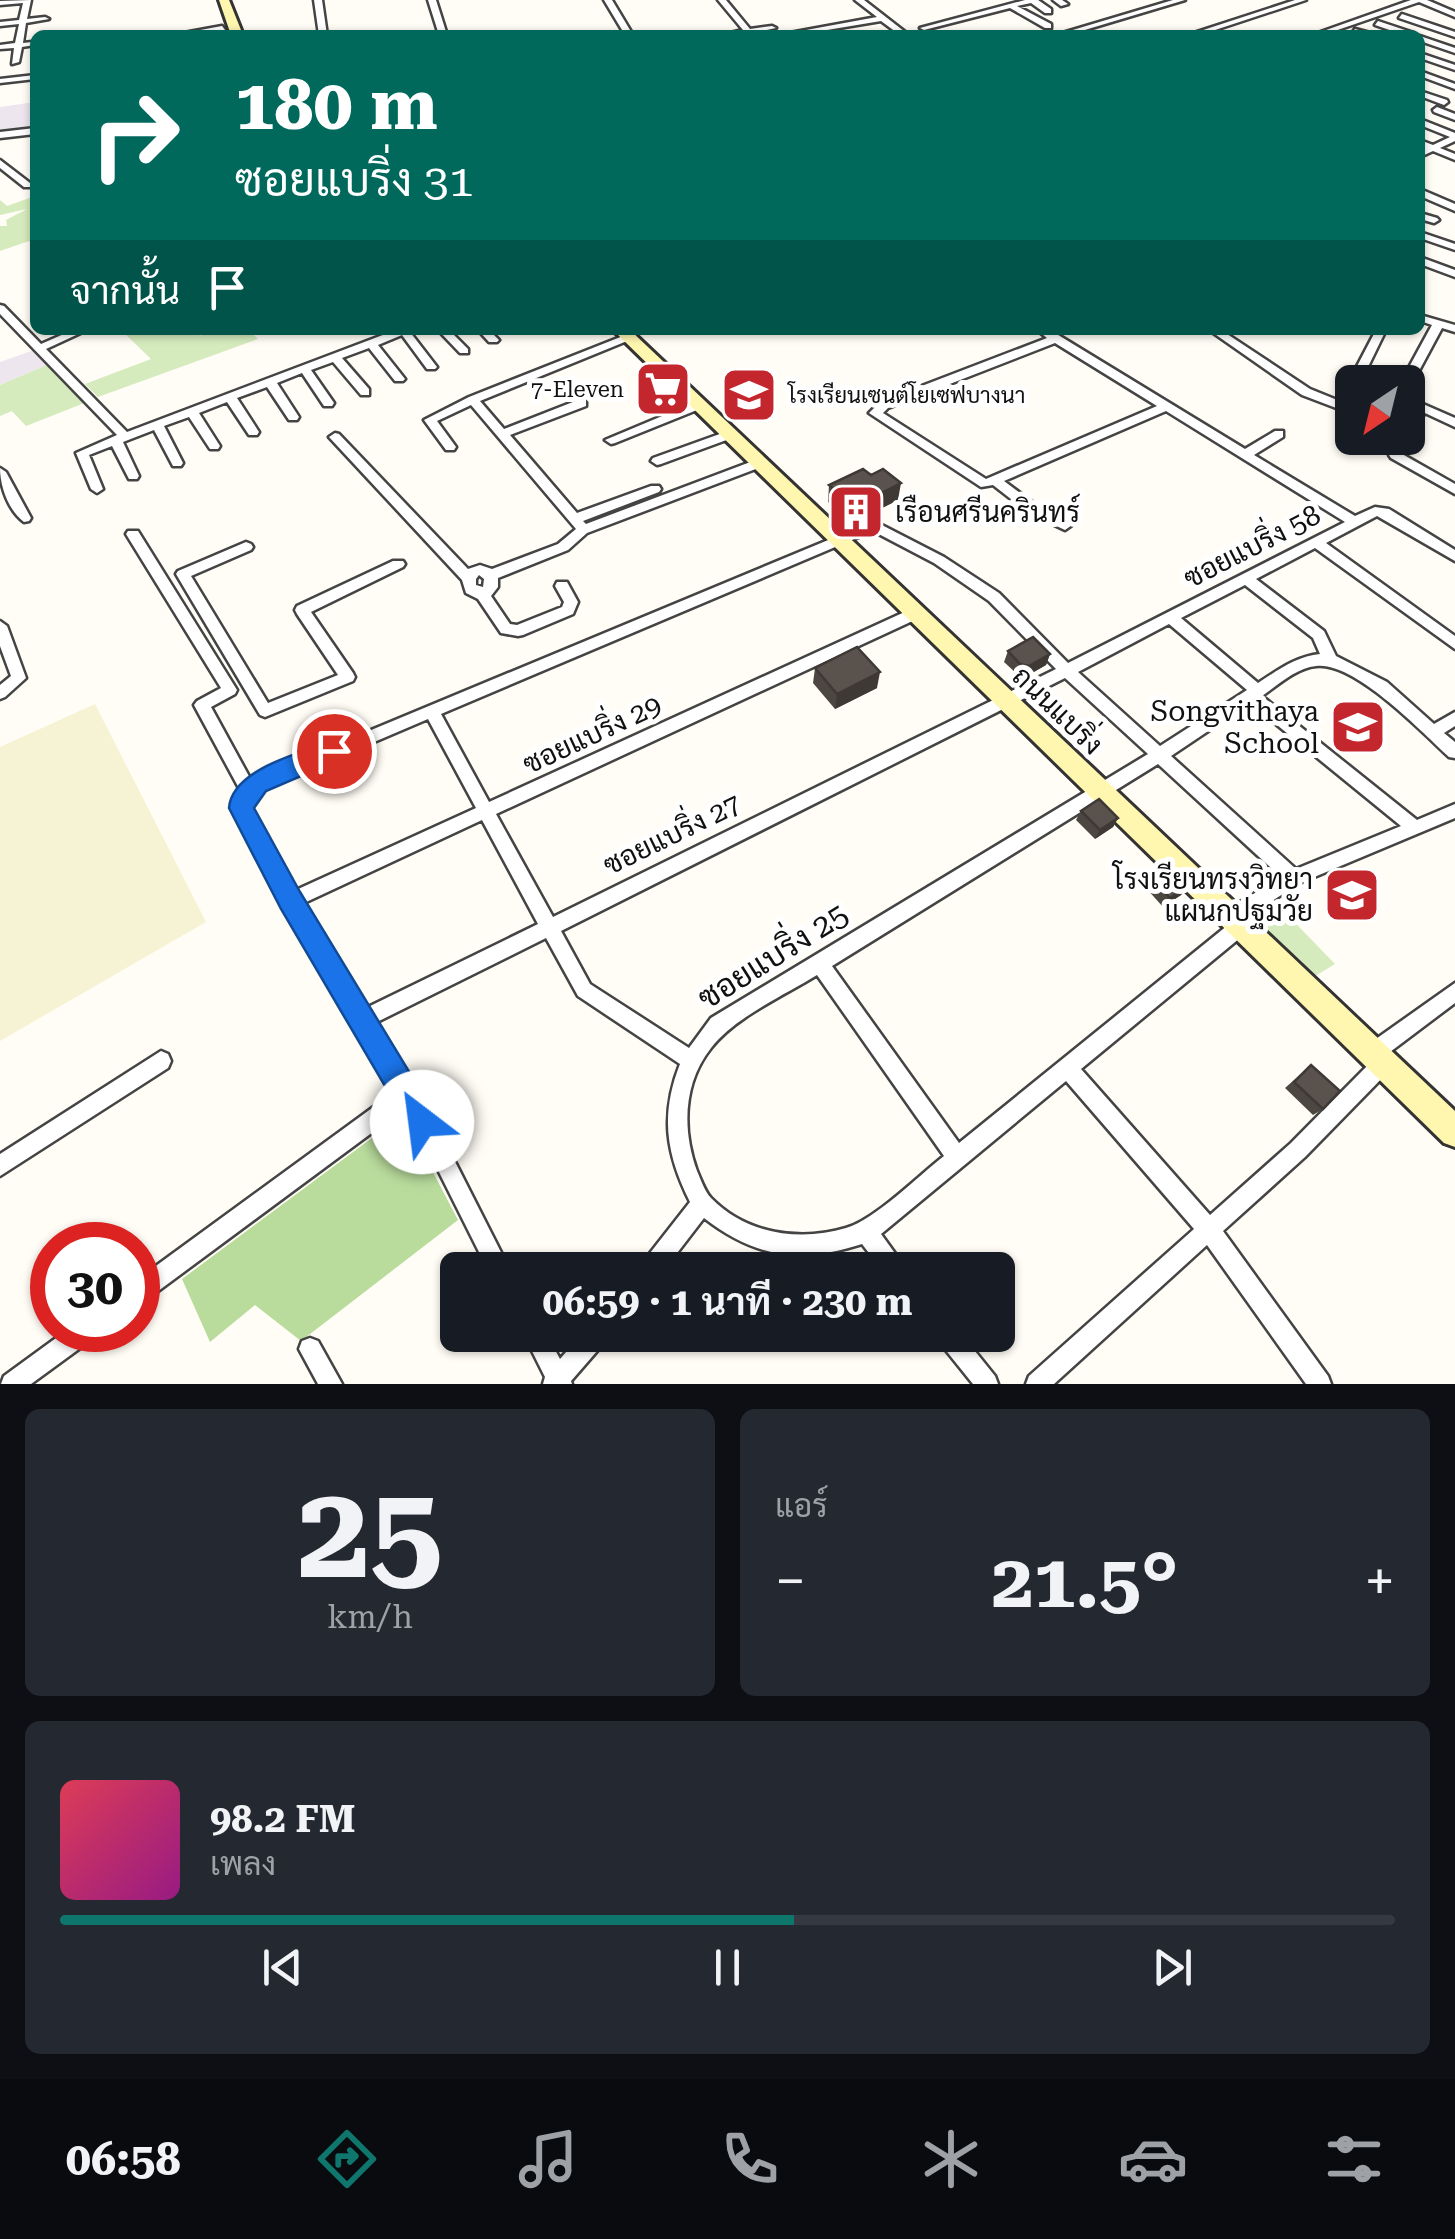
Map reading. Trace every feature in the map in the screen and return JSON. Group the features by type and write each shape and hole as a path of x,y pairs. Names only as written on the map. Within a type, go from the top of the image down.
{"main road":[{"path":"214,0 222,30"},
{"path":"224,0 235,30"},
{"name":"ถนนแบริ่ง","path":"625,335 1455,1132"}],"street":[{"path":"0,3 27,0 15,62"},
{"path":"318,0 322,30"},
{"path":"432,0 441,30"},
{"path":"608,0 626,30"},
{"path":"722,0 747,30"},
{"path":"861,1 874,0"},
{"path":"924,28 1032,0 1048,11"},
{"path":"1077,30 1181,0"},
{"path":"1265,0 1282,7"},
{"path":"1208,30 1302,0"},
{"path":"1329,30 1402,2 1420,0 1455,15"},
{"path":"861,1 900,30"},
{"path":"1011,6 1048,26"},
{"path":"1420,14 1440,8"},
{"path":"1402,16 1444,31"},
{"path":"832,30 884,18"},
{"path":"0,24 45,19"},
{"path":"1378,23 1397,30"},
{"path":"763,30 772,28"},
{"path":"1425,37 1455,31"},
{"path":"1425,41 1455,51"},
{"path":"0,47 30,44"},
{"path":"1425,57 1455,68"},
{"path":"1425,75 1455,87"},
{"path":"0,80 30,77"},
{"path":"1425,96 1455,117"},
{"path":"1425,124 1455,137"},
{"path":"0,135 30,132"},
{"path":"1425,152 1455,137"},
{"path":"1425,144 1455,158"},
{"path":"0,163 27,185"},
{"path":"1425,196 1454,206"},
{"path":"1425,217 1434,220"},
{"path":"1425,237 1455,248"},
{"path":"1425,262 1455,274"},
{"path":"0,308 120,439 133,476"},
{"path":"1425,320 1455,329"},
{"path":"1416,365 1439,324"},
{"path":"40,348 70,335"},
{"path":"97,488 82,454 393,335"},
{"path":"409,335 431,367"},
{"path":"448,335 464,351"},
{"path":"488,335 493,340"},
{"path":"450,446 430,420 622,335"},
{"name":"ซอยแบริ่ง 58","path":"1050,335 1355,522"},
{"path":"1221,335 1306,392 1335,403"},
{"path":"1363,365 1376,335"},
{"path":"1056,339 876,410 879,416 985,484 1167,406"},
{"path":"371,344 399,379"},
{"path":"334,357 365,392"},
{"path":"305,369 328,403"},
{"path":"270,382 293,417"},
{"path":"230,397 252,432"},
{"path":"473,400 579,524"},
{"path":"502,434 582,402"},
{"path":"610,440 698,405"},
{"path":"1425,409 1455,422"},
{"path":"192,412 214,446"},
{"path":"156,425 177,463"},
{"path":"1246,454 1279,434"},
{"path":"657,462 728,435"},
{"path":"335,437 468,578 468,588 481,592 506,629 518,632 568,610 571,602 562,586"},
{"path":"1396,455 1455,490"},
{"path":"579,524 758,464"},
{"path":"0,472 24,518"},
{"path":"996,481 1034,510 1065,525"},
{"path":"468,578 480,572 492,575 563,547 579,524 655,489"},
{"path":"1355,522 1374,510 1384,512 1455,556"},
{"name":"ซอยแบริ่ง 58","path":"1006,702 1355,522"},
{"path":"245,799 431,711 874,526 893,533 978,584 1067,671 1294,878"},
{"path":"133,534 230,690 202,706 290,901 407,1094 490,1252"},
{"path":"1316,542 1455,644"},
{"path":"246,547 183,574 264,711 348,677 302,610 398,564"},
{"path":"481,592 493,585 492,575"},
{"path":"1246,578 1319,635 1330,660 1382,686 1455,752"},
{"name":"ซอยแบริ่ง 29","path":"290,901 914,614"},
{"path":"1170,617 1414,828"},
{"path":"0,626 19,678 0,693"},
{"name":"ซอยแบริ่ง 25","path":"689,1059 702,1040 736,1012 1100,792 1304,662 1330,660"},
{"name":"ซอยแบริ่ง 27","path":"364,1019 1006,702"},
{"path":"431,711 574,975 596,1001 689,1059 680,1092 678,1146 687,1178 702,1204 736,1231 774,1245 799,1248 866,1232 1068,1068 1235,922 1294,878 1455,811"},
{"path":"1434,732 1455,718"},
{"path":"819,963 958,1159"},
{"path":"1038,1384 1298,1150 1378,1058 1455,992"},
{"path":"0,1166 161,1061"},
{"path":"1068,1068 1210,1230 1320,1384"},
{"path":"160,1276 407,1094"},
{"path":"665,1252 702,1204"},
{"path":"866,1232 882,1252"},
{"path":"310,1349 332,1384"},
{"path":"12,1384 56,1352"},
{"path":"543,1352 558,1382 582,1352"},
{"path":"962,1352 987,1384"}],"shaded area":[{"path":"30,103 30,129 0,132 0,107"},
{"path":"34,350 49,364 0,385 0,362"},
{"path":"95,704 206,922 0,1041 0,747"}],"green space":[{"path":"30,198 30,242 0,251 0,226 7,226 6,220 27,209 0,215 0,200 7,206"},
{"path":"126,335 254,335 258,339 98,397 85,384 151,359"},
{"path":"49,364 87,402 26,426 12,411 0,416 0,385"},
{"path":"1273,900 1335,964 1312,978 1247,915"},
{"path":"403,1115 458,1220 301,1341 255,1305 210,1342 182,1279"}],"building":[{"path":"863,469 871,475 883,469 901,483 854,507 829,485"},
{"path":"1033,637 1050,654 1029,666 1020,664 1008,651"},
{"path":"857,647 880,672 837,694 815,668"},
{"path":"1099,799 1118,818 1100,830 1081,811"},
{"path":"1170,868 1188,886 1170,898 1152,880"},
{"path":"1311,1065 1340,1091 1323,1109 1294,1082"}],"place":[{"name":"7-Eleven","path":"663,389"},
{"name":"โรงเรียนเซนต์โยเซฟบางนา","path":"749,395"},
{"name":"เรือนศรีนครินทร์","path":"856,512"},
{"name":"Songvithaya School","path":"1358,727"},
{"name":"โรงเรียนทรงวิทยา แผนกปฐมวัย","path":"1352,895"}],"route":[{"path":"334,751 248,790 242,798 242,808 290,901 364,1019 422,1122"}]}
